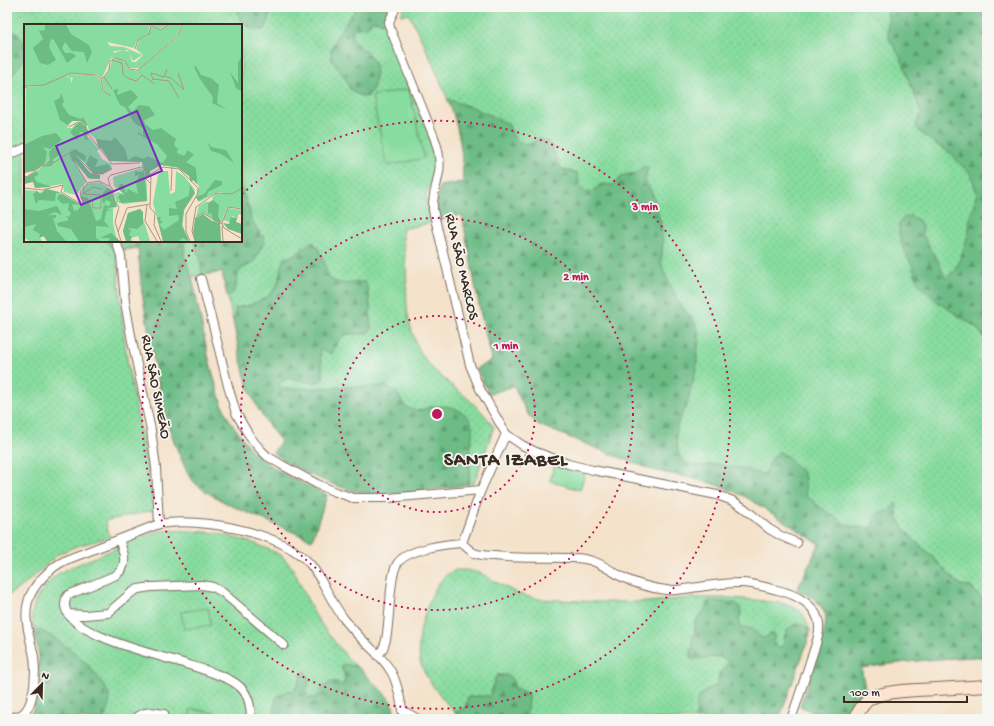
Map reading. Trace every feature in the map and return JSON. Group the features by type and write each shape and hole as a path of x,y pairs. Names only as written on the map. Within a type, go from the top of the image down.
{"street":[{"name":"RUA SÃO MARCOS","path":"396,7 389,22 390,28 434,137 438,152 440,167 433,201 434,210 466,351 474,377 506,434 522,445 536,452 568,464 717,495 728,499 744,508 769,529 797,544"},
{"path":"7,156 24,148"},
{"name":"RUA SÃO SIMEÃO","path":"116,242 121,256 125,302 132,342 151,430 155,460 159,524"},
{"path":"201,279 236,413 247,432 261,450 268,456 317,484 334,492 353,498 388,498 481,490"},
{"path":"462,543 481,490 506,434"},
{"path":"7,716 14,718 23,715 28,708 32,697 34,656 27,625 27,610 29,598 38,583 59,563 159,524 178,522 215,524 248,532 294,550 313,568 342,616 391,670 397,685 404,719"},
{"path":"119,540 125,557 121,570 116,575 68,595 65,606 68,614 74,621 106,640 182,663 232,681 242,688 247,696 250,703 251,719"},
{"path":"378,656 383,650 385,644 388,630 393,579 399,562 407,556 425,549 462,543"},
{"path":"462,543 472,552 484,555 511,558 576,558 592,560 634,582 664,590 746,583 780,590 801,598 814,611 819,629 802,688 791,719"},
{"path":"68,614 85,615 108,613 131,593 138,589 190,585 209,586 222,592 284,645"},
{"path":"855,719 864,704 870,699 884,694 906,691 987,686"},
{"path":"402,710 418,719"},
{"path":"135,719 147,712 164,714"}],"green space":[{"path":"7,7 390,7 385,20 386,29 428,133 433,153 434,169 426,196 430,223 402,229 406,265 408,317 419,350 428,364 473,403 494,427 474,483 447,488 400,493 381,494 361,492 342,487 312,474 289,463 273,453 281,441 259,410 251,393 245,374 222,272 192,277 208,355 223,408 235,429 245,442 268,465 327,495 312,540 232,506 205,491 194,482 187,472 167,422 157,378 142,292 138,248 116,251 128,366 154,510 105,521 110,537 76,547 57,555 24,585 7,596"},
{"path":"236,7 271,7 266,28 264,30 258,30 249,27 239,17"},
{"path":"357,7 390,7 383,23 372,20 367,27 356,28 352,31 354,41 371,57 375,67 376,72 374,85 367,97 352,91 349,88 345,78 332,60 331,53 336,39"},
{"path":"404,7 987,7 987,657 924,660 861,668 865,688 857,699 847,719 825,719 822,641 826,625 826,616 815,599 797,590 819,544 746,497 724,487 696,479 653,470 539,425 528,415 514,386 489,394 477,368 492,360 480,310 462,215 440,186 463,182 463,163 459,136 452,109 428,53 409,14 401,15"},
{"path":"888,7 987,7 987,342 976,327 942,305 918,283 912,265 901,242 899,224 903,218 911,216 919,220 922,227 923,236 938,261 946,279 960,261 964,250 969,231 969,222 977,193 970,173 952,154 931,141 919,131 916,125 921,113 903,62 889,38"},
{"path":"7,26 21,39 24,46 24,57 17,70 7,81"},
{"path":"409,89 424,158 387,166 372,96"},
{"path":"447,99 477,109 508,124 514,138 522,143 527,145 540,139 549,143 553,147 557,160 562,169 577,173 580,185 586,191 592,192 601,184 613,185 624,175 636,173 642,167 648,167 645,180 654,197 660,221 663,242 661,261 664,272 679,304 697,327 699,336 696,370 686,407 677,427 676,437 680,457 684,462 697,466 715,464 765,474 772,459 780,452 787,456 803,472 806,495 821,508 846,524 855,527 872,528 874,518 877,514 886,512 896,503 898,517 903,528 954,580 962,585 971,587 987,604 987,657 924,660 861,668 865,688 857,699 847,719 825,719 800,706 822,641 826,620 825,612 819,603 811,596 797,590 820,544 746,497 721,486 653,470 539,425 527,412 514,386 489,394 477,368 492,360 480,310 462,215 438,219 437,200 440,186 463,182 459,135 456,122"},
{"path":"242,190 249,208 251,220 265,238 254,261 239,272 234,292 231,295 227,297 222,272 202,275 200,257 197,252 195,242 242,242"},
{"path":"312,241 319,250 324,261 327,274 331,279 343,283 365,282 367,285 371,330 364,334 348,334 343,336 339,340 332,354 320,349 324,378 313,382 297,379 285,380 279,383 280,389 386,386 396,392 406,407 418,411 441,406 451,407 461,411 469,418 472,426 468,484 394,494 374,494 331,484 293,466 273,453 281,441 262,415 248,386 241,361 233,320 236,315 235,308 256,303 268,296 277,286 281,265 285,258 297,253"},
{"path":"107,242 185,242 184,256 192,277 209,361 220,399 227,416 250,448 269,465 327,495 312,540 232,506 217,498 194,482 187,472 167,422 157,378 142,292 138,248 115,251"},
{"path":"555,462 586,470 580,490 550,481"},
{"path":"172,530 217,533 253,543 281,555 292,567 314,613 326,631 347,657 389,700 394,711 393,719 26,719 34,706 38,686 39,651 32,612 36,599 40,593 58,574 70,568 150,534"},
{"path":"456,570 466,570 480,573 518,594 539,599 602,602 648,602 690,598 732,598 781,603 800,611 804,616 810,630 810,635 779,719 460,719 424,672 419,654 421,630 433,593 445,576"},
{"path":"707,602 736,603 741,614 738,622 741,627 752,629 762,638 773,634 775,637 773,641 775,645 779,647 784,645 784,637 786,633 789,628 794,625 801,624 810,630 807,643 779,719 695,719 699,697 718,683 719,673 727,665 728,661 719,657 699,659 690,658 693,644 692,640 695,633 695,622 705,609"},
{"path":"208,608 211,625 184,629 181,612"},
{"path":"33,626 70,649 86,663 100,680 108,691 109,695 108,707 104,719 26,719 33,710 38,684 39,658"},
{"path":"344,664 359,668 388,697 393,708 393,719 274,719 274,706 277,697 287,691 293,691 300,681 301,674 305,671 309,679 309,684 306,691 308,698 315,698 320,694 323,687 334,681 343,686 345,678 342,666"},
{"path":"497,675 505,675 510,677 513,682 514,690 519,690 528,694 526,719 460,719 455,712 464,709 468,697 490,696"},
{"path":"191,709 215,713 214,719 189,719"}],"district":[{"name":"SANTA IZABEL","path":"506,461"}]}
